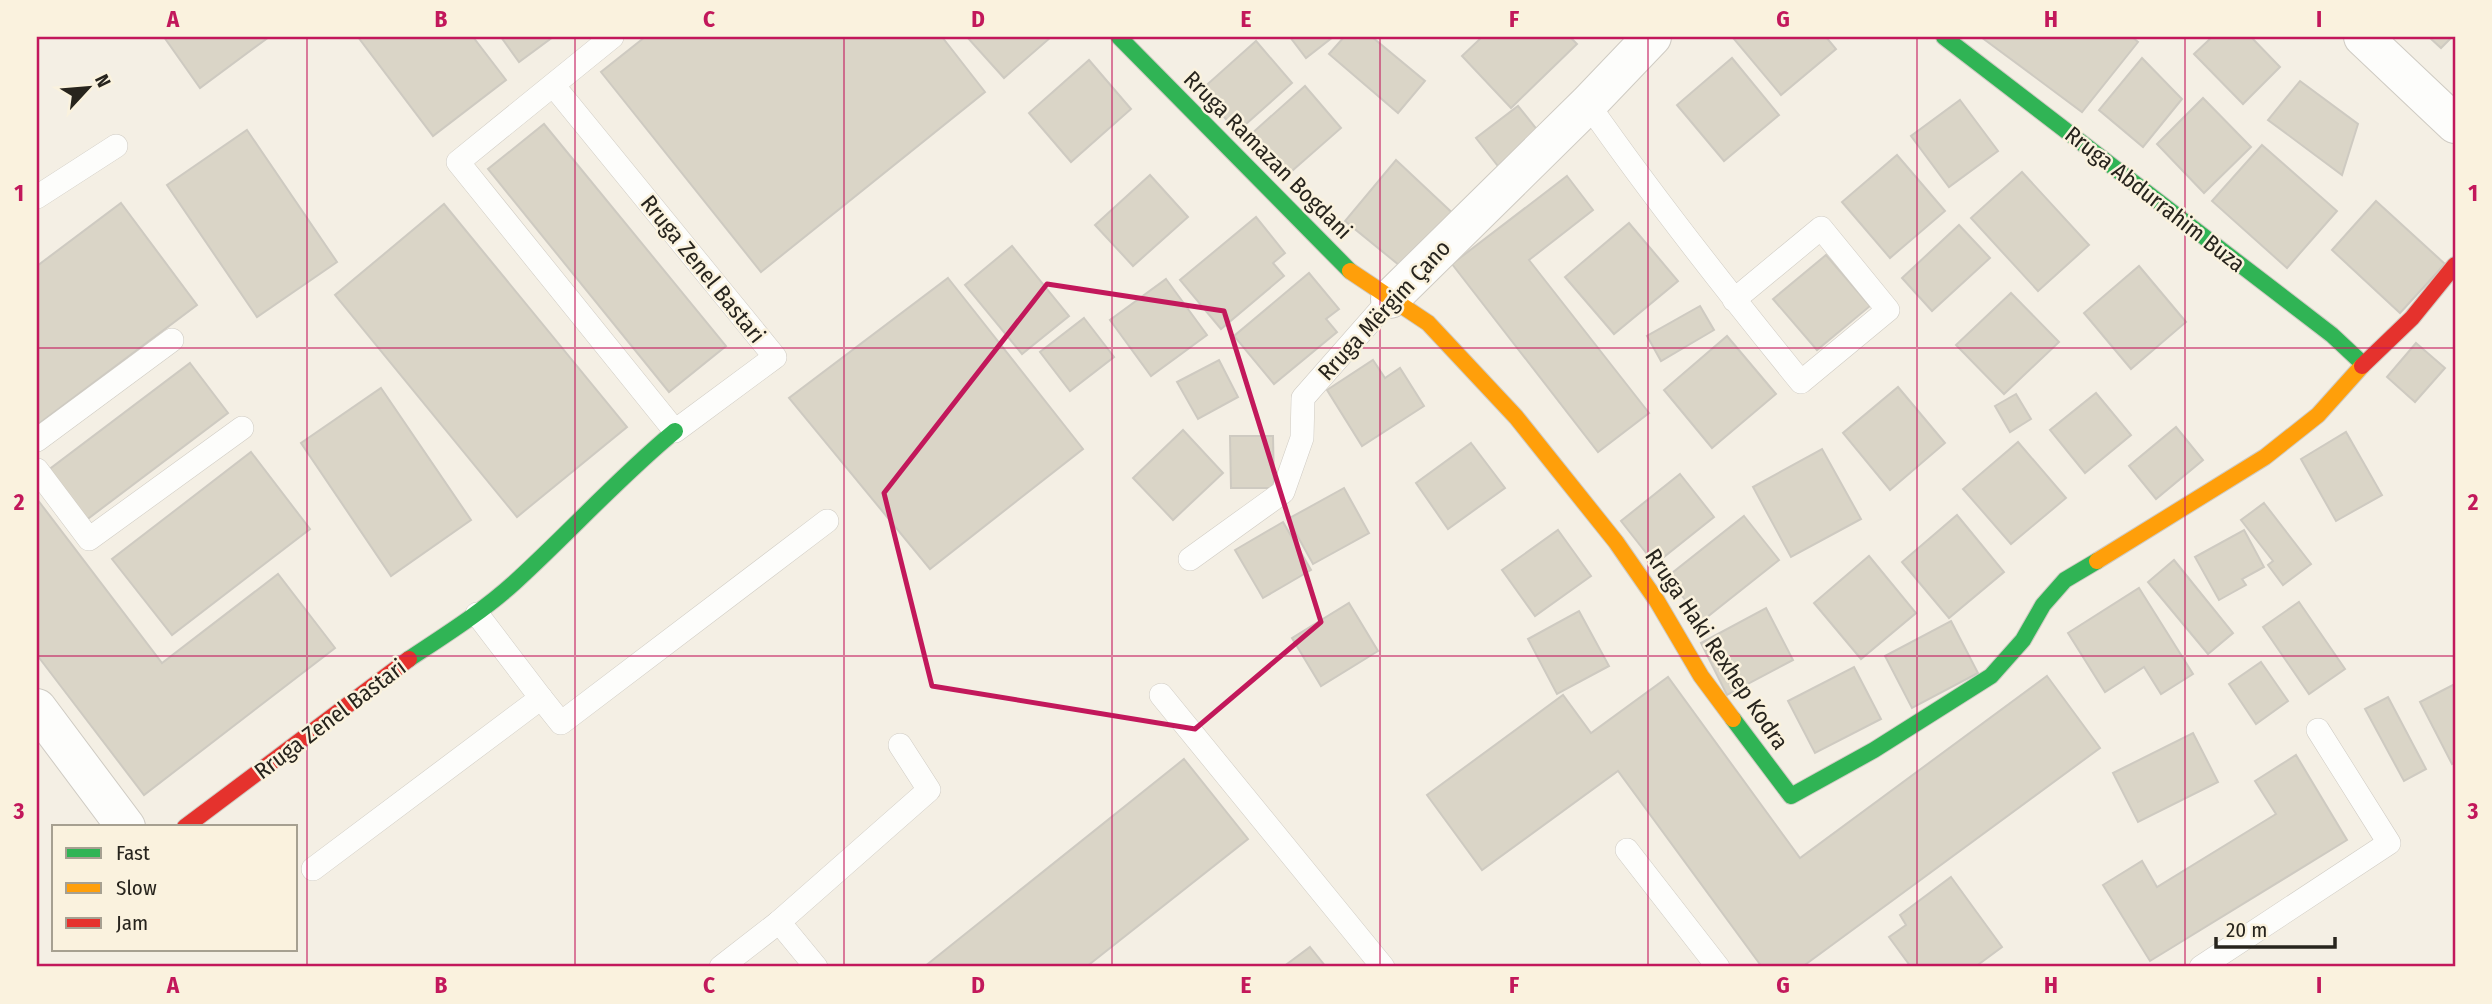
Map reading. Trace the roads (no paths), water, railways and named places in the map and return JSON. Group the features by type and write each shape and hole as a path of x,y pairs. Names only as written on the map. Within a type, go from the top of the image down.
{"street":[{"name":"Rruga Mërgim Çano","path":"1390,299 1588,104 1652,37"},
{"name":"Rruga Abdurrahim Buza","path":"1944,37 2332,335 2363,364"},
{"path":"2363,37 2455,124"},
{"name":"Rruga Ramazan Bogdani","path":"1124,39 1355,276 1390,299"},
{"name":"Rruga Haki Rexhep Kodra","path":"1390,299 1428,323 1516,416 1616,542 1657,601 1702,676 1791,796 1874,750 1991,676 2023,640 2043,605 2065,580 2265,457 2318,415 2363,364 2412,318 2455,265"},
{"name":"Rruga Zenel Bastari","path":"188,825 383,677 477,614 515,582 628,470 675,432"},
{"path":"37,708 125,825"}],"lane":[{"path":"612,37 458,162 675,432"},
{"name":"Rruga Zenel Bastari","path":"553,85 775,357 675,432"},
{"path":"1588,104 1659,206 1734,300 1801,382 1888,310 1821,228 1734,300"},
{"path":"37,197 116,146"},
{"name":"Rruga Mërgim Çano","path":"1190,559 1283,492 1302,438 1303,398 1390,299"},
{"path":"37,440 172,340"},
{"path":"37,470 89,539 242,428"},
{"path":"477,614 561,723 827,521"},
{"path":"1161,695 1383,967"},
{"path":"313,869 541,698"},
{"path":"2201,967 2389,842 2318,730"},
{"path":"721,967 779,922 929,790 900,746"},
{"path":"1627,850 1718,967"},
{"path":"779,922 816,967"}]}
